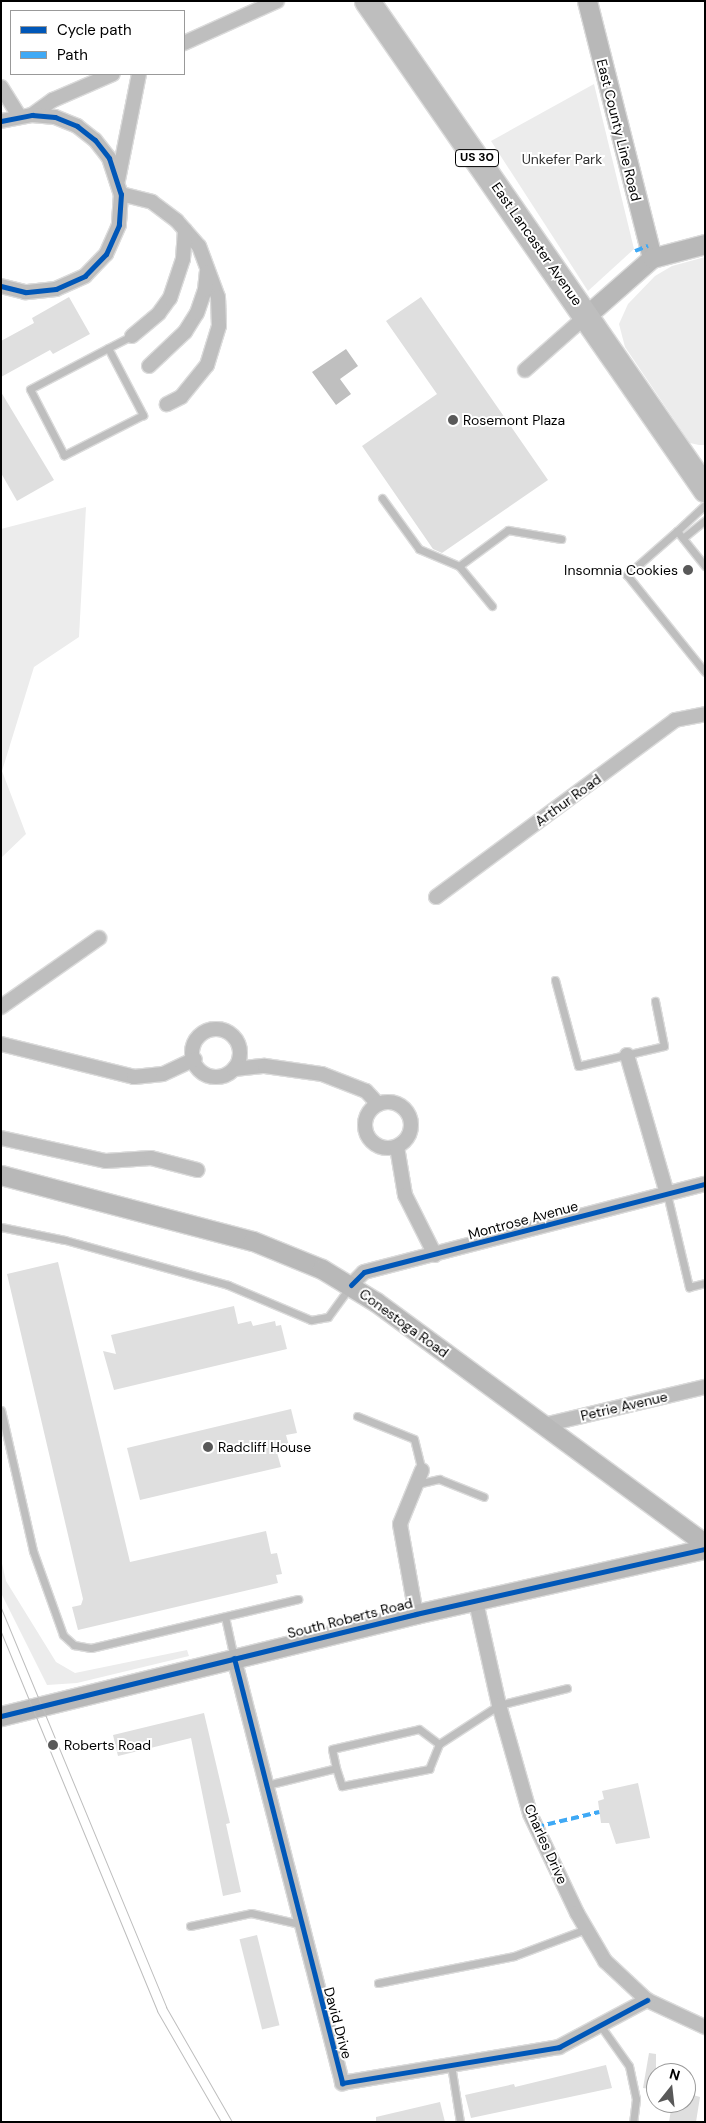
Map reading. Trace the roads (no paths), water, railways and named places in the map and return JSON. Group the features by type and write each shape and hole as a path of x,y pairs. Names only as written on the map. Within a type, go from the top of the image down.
{"highway":[{"name":"East Lancaster Avenue","path":"367,1 586,316 700,474"}],"street":[{"path":"185,42 277,1"},
{"name":"East County Line Road","path":"586,1 652,258"},
{"path":"1,121 25,115 53,100 111,75"},
{"path":"118,180 138,75"},
{"path":"1,87 25,115 55,118 83,131 109,158 118,180 121,194 119,225 113,240 106,254 85,276 56,289 25,292 1,286"},
{"path":"121,194 152,202 185,230 199,246 218,297 219,326 214,348 194,382 180,397 167,404"},
{"path":"132,336 159,313 170,298 183,259 185,230"},
{"path":"525,370 652,258 705,244"},
{"path":"149,366 185,332 197,313 206,290 208,266"},
{"name":"Arthur Road","path":"436,897 676,720 705,714"},
{"path":"1,1007 99,938"},
{"path":"224,1031 238,1043 240,1052 234,1069 227,1075 209,1076 201,1071 195,1059 194,1046 198,1038 206,1032 224,1031"},
{"path":"1,1044 134,1077 164,1074 195,1059"},
{"path":"627,1055 667,1194"},
{"path":"234,1069 265,1066 322,1074 366,1091 378,1104"},
{"path":"396,1103 409,1116 410,1134 397,1147 379,1148 366,1135 365,1117 378,1104 396,1103"},
{"path":"1,1138 106,1160 151,1158 197,1170"},
{"path":"397,1147 406,1196 435,1255"},
{"name":"Conestoga Road","path":"1,1175 253,1241 289,1254 350,1285 705,1544"},
{"name":"Montrose Avenue","path":"350,1285 364,1272 705,1184"},
{"name":"Petrie Avenue","path":"544,1425 705,1387"},
{"path":"416,1614 400,1524 422,1470"},
{"name":"South Roberts Road","path":"1,1716 416,1614 476,1602 494,1595 705,1549"},
{"name":"Charles Drive","path":"476,1602 500,1706 530,1814 586,1928 604,1961 647,2000 705,2026"},
{"name":"David Drive","path":"234,1658 342,2084 559,2047 647,2000"}],"lane":[{"path":"108,348 143,415 64,455 30,390 108,348 132,336"},
{"path":"382,498 420,549 459,566 492,606"},
{"path":"705,505 627,575 705,672"},
{"path":"683,538 705,520"},
{"path":"459,566 508,530 560,539"},
{"path":"677,531 705,566"},
{"path":"555,980 578,1066 664,1046 655,1001"},
{"path":"667,1194 689,1287 705,1283"},
{"path":"1,1227 65,1240 228,1285 311,1320 328,1317 350,1285"},
{"path":"1,1410 33,1551 63,1635 74,1645 90,1648 298,1599"},
{"path":"357,1416 414,1439 422,1470"},
{"path":"416,1484 439,1479 484,1497"},
{"path":"225,1616 234,1658"},
{"path":"439,1744 419,1729 332,1749 342,1786 429,1769 439,1744 500,1706 567,1688"},
{"path":"266,1786 336,1768"},
{"path":"190,1926 251,1913 300,1924"},
{"path":"378,1983 514,1956 586,1928"},
{"path":"600,2025 630,2066 636,2098 633,2122"},
{"path":"451,2065 460,2122"}],"tram line":[{"path":"1,1608 166,2007 232,2122"},
{"path":"1,1632 157,2011 221,2122"}],"place":[{"name":"Rosemont Plaza","path":"453,420"},
{"name":"Insomnia Cookies","path":"688,570"},
{"name":"Radcliff House","path":"208,1447"},
{"name":"Roberts Road","path":"53,1745"}],"park label":[{"name":"Unkefer Park","path":"562,159"}]}
